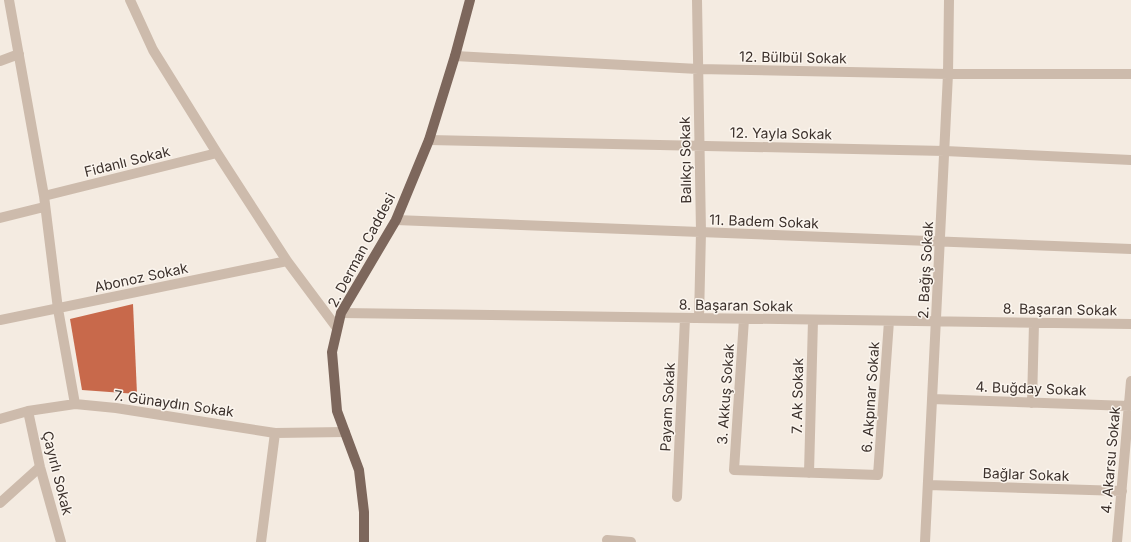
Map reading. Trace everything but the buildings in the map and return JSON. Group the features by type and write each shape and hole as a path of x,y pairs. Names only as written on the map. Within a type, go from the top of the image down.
{"main road":[{"name":"2. Derman Caddesi","path":"364,542 364,512 359,470 337,411 332,352 341,313 396,220 429,140 455,56 470,0"}],"street":[{"path":"9,0 44,196 44,207 58,309 75,404"},
{"path":"130,0 153,50 217,153 287,261 337,328"},
{"name":"Balıkçı Sokak","path":"697,0 698,145 701,232 699,318"},
{"name":"2. Bağış Sokak","path":"925,542 945,151 949,0"},
{"path":"0,61 19,54"},
{"name":"12. Bülbül Sokak","path":"455,56 698,69 948,74 1131,74"},
{"name":"12. Yayla Sokak","path":"429,140 945,151 1131,160"},
{"name":"Fidanlı Sokak","path":"44,196 217,153"},
{"path":"0,218 44,207"},
{"name":"11. Badem Sokak","path":"396,220 1131,249"},
{"name":"Abonoz Sokak","path":"0,320 287,261"},
{"name":"8. Başaran Sokak","path":"341,313 1131,324"},
{"name":"Payam Sokak","path":"677,497 685,318"},
{"name":"3. Akkuş Sokak","path":"744,319 734,470 809,473"},
{"name":"7. Ak Sokak","path":"809,473 812,320"},
{"name":"6. Akpınar Sokak","path":"809,473 878,475 889,321"},
{"path":"1032,402 1034,323"},
{"name":"4. Akarsu Sokak","path":"1117,542 1131,381"},
{"name":"4. Buğday Sokak","path":"932,399 1129,406"},
{"name":"7. Günaydın Sokak","path":"0,419 28,412 75,404 116,408 275,433 345,432"},
{"name":"Çayırlı Sokak","path":"28,412 40,467 61,542"},
{"path":"261,542 275,433"},
{"path":"0,503 40,467"},
{"name":"Bağlar Sokak","path":"928,485 1122,491"},
{"path":"607,540 631,542"}]}
